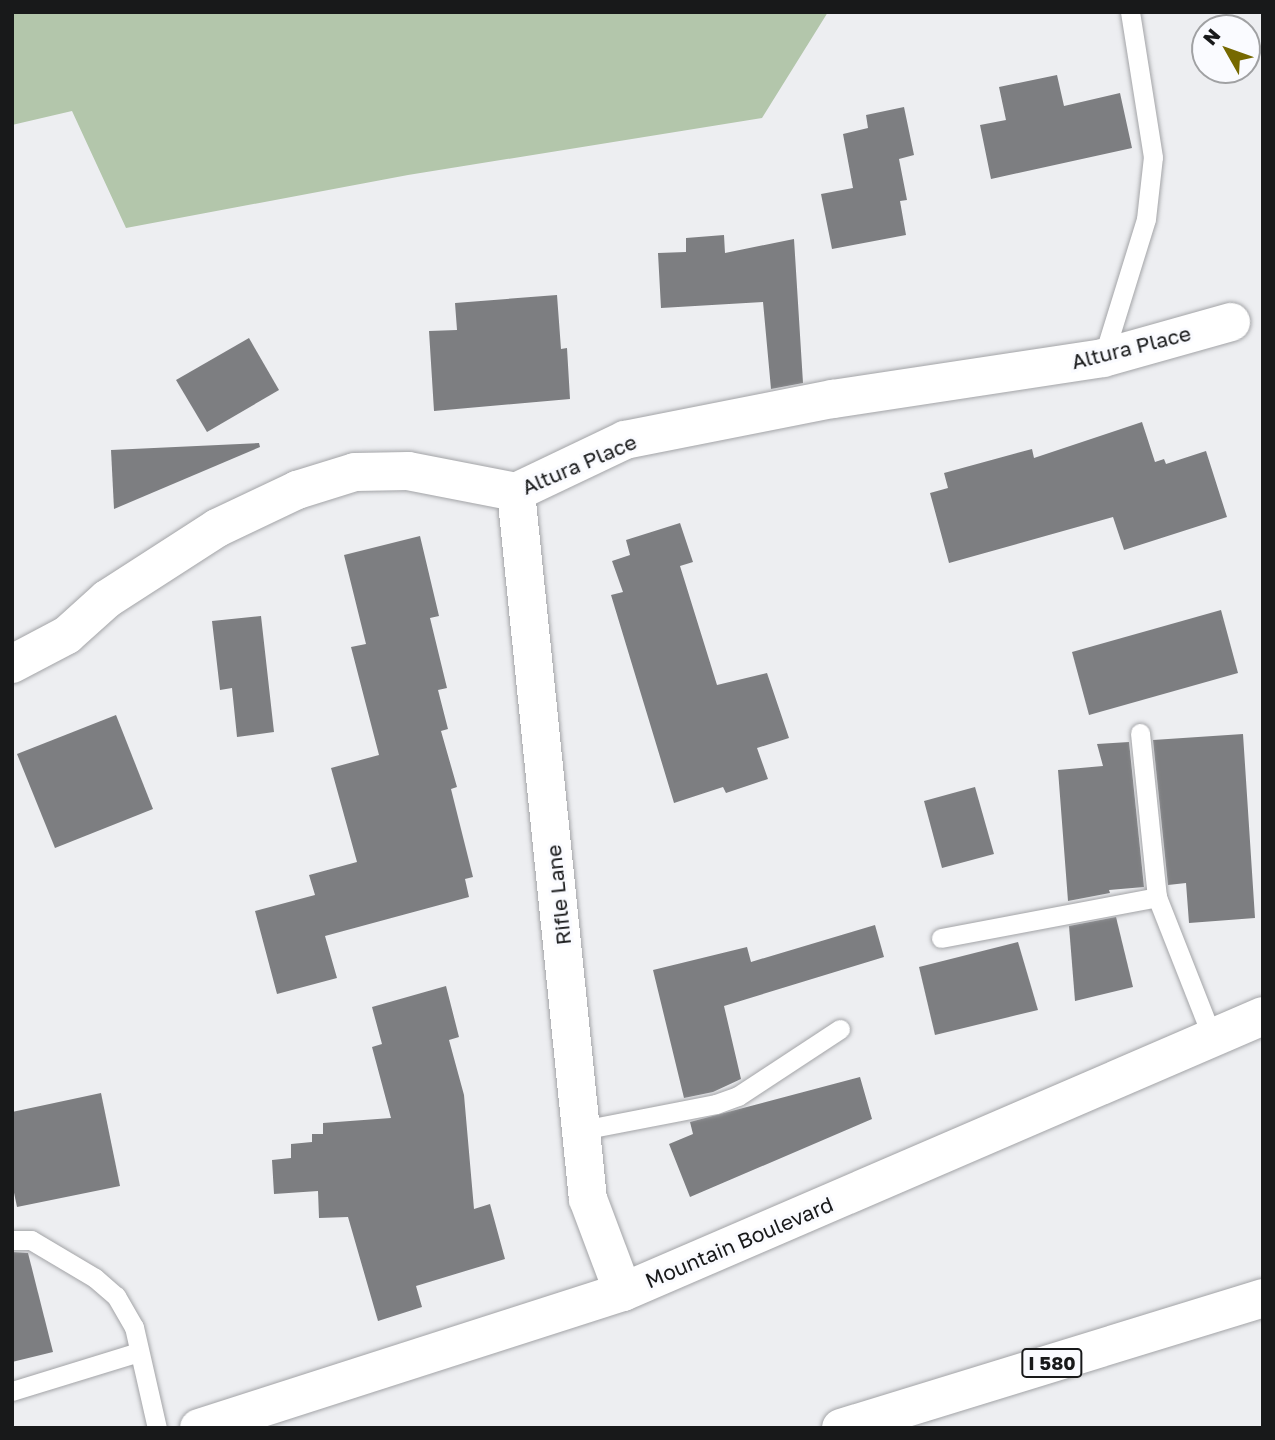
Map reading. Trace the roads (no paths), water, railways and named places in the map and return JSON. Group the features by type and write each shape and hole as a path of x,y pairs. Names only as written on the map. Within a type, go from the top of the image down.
{"main road":[{"name":"Altura Place","path":"12,664 66,635 107,599 217,528 297,490 355,472 408,471 516,492 625,440 834,399 1102,358 1231,322"},
{"name":"Rifle Lane","path":"516,492 589,1199 623,1292"},
{"name":"Mountain Boulevard","path":"199,1428 623,1292 1263,1016"},
{"name":"I 580","path":"841,1428 1263,1297"}],"lane":[{"path":"1102,358 1146,219 1153,157 1130,12"},
{"path":"1140,733 1157,897 1213,1039"},
{"path":"941,938 1157,897"},
{"path":"582,1130 727,1100 840,1029"},
{"path":"12,1240 31,1240 95,1278 116,1296 134,1327 157,1428"},
{"path":"12,1391 139,1352"}]}
